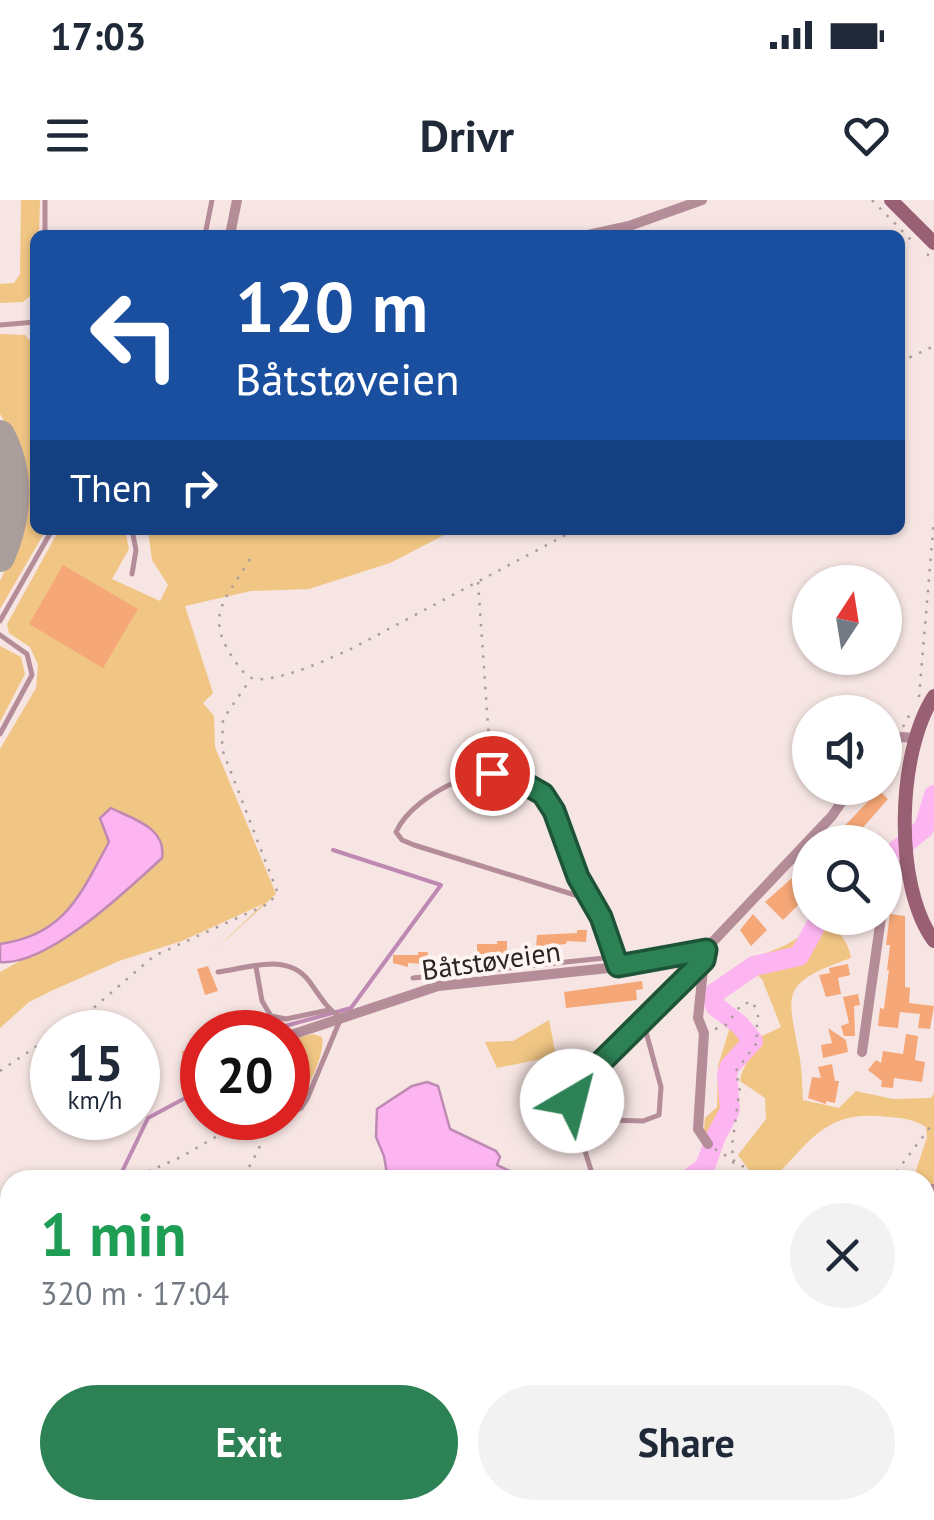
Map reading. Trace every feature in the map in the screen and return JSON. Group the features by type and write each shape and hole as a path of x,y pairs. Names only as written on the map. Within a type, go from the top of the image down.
{"street":[{"path":"231,230 238,200"},
{"path":"611,230 702,200"},
{"path":"891,200 934,243"},
{"path":"926,698 910,764 906,863 916,912 934,941"},
{"path":"902,737 914,738"},
{"path":"712,1147 698,1129 704,1033 698,1018 705,955 839,805"},
{"path":"902,865 906,863"},
{"path":"862,1052 879,935"},
{"name":"Båtstøveien","path":"310,1030 438,986 616,962 705,955"}],"lane":[{"path":"45,200 45,230"},
{"path":"206,230 212,200"},
{"path":"0,325 30,322"},
{"path":"0,620 49,535"},
{"path":"132,574 136,550 133,535"},
{"path":"0,634 27,654 32,675 0,734"},
{"path":"413,978 616,962 601,917 578,877 554,811 543,794 522,782 492,773 473,775 438,790 400,823 396,832 402,840 591,900"},
{"path":"591,1170 575,1119 575,1091 705,955"},
{"path":"218,972 276,963 298,968 330,1010 341,1018 310,1091"},
{"path":"256,967 262,1000 274,1018 330,1010"},
{"path":"575,1119 643,1121 659,1115 660,1087 643,1021"}],"path":[{"path":"872,200 903,230"},
{"path":"905,232 934,260"},
{"path":"905,360 934,346"},
{"path":"926,698 934,519"},
{"path":"250,559 222,604 217,621 220,636 250,678 262,680 326,660 565,535"},
{"path":"478,581 492,773"},
{"path":"91,1010 154,956 276,897 222,749 224,719 250,678"},
{"path":"704,1033 725,1026 742,1004 753,1002 759,1020 759,1040 750,1055 736,1066 738,1096 732,1170"},
{"path":"0,1071 30,1051"},
{"path":"898,1170 934,1122"},
{"path":"152,1170 209,1140"},
{"path":"247,1170 261,1140"},
{"path":"712,1147 748,1170"}],"shaded area":[{"path":"21,200 40,200 39,230 30,230 30,296 23,302 0,303 0,284 14,283 20,274"},
{"path":"0,334 25,335 30,341 30,535 43,535 0,609 0,581 19,540 28,504 27,475 19,445 0,414"},
{"path":"56,535 126,535 129,549 112,579 160,601 168,585 152,560 149,535 444,535 390,563 309,589 251,591 185,606 213,693 203,703 214,716 215,747 276,894 213,952 263,904 182,941 119,961 51,991 29,1002 0,1028 0,972 82,927 162,858 163,849 101,818 109,842 68,910 40,932 0,944 0,749 36,688 38,665 30,647 9,633 7,624"},
{"path":"0,646 21,657 25,674 0,722"},
{"path":"111,808 154,832 162,858 63,939 19,960 0,962 0,944 40,932 68,910 79,895 109,842 100,818"},
{"path":"802,935 842,936 851,958 810,975 793,994 792,1019 803,1100 839,1108 856,1091 893,1099 931,1098 934,1093 934,1170 916,1170 927,1137 926,1127 903,1118 867,1116 834,1123 810,1140 782,1170 749,1170 738,1155 766,1119 765,1098 740,1081 741,1075 758,1038 781,1027 762,979 742,963"},
{"path":"549,1020 556,1056 497,1068 485,1042 513,1041"},
{"path":"732,1020 751,1040 725,1078 728,1110 711,1142 704,1130 705,1118 717,1107 718,1066"},
{"path":"310,1035 322,1037 322,1044 310,1082"},
{"path":"427,1082 438,1086 450,1129 496,1151 500,1157 497,1165 508,1170 386,1170 376,1137 377,1109 412,1086"}],"building":[{"path":"63,565 138,609 103,668 29,624"},
{"path":"865,805 883,805 865,825 845,825"},
{"path":"792,878 792,911 783,920 765,902"},
{"path":"753,914 767,930 751,946 740,930"},
{"path":"902,916 905,916 905,987 910,988 909,1003 934,1006 930,1029 918,1028 920,1014 900,1012 898,1028 878,1026 889,970 890,945 886,945 887,935 902,935"},
{"path":"587,930 586,942 536,947 537,935"},
{"path":"507,941 507,953 477,955 477,944"},
{"path":"428,952 427,964 408,963 408,967 393,963 393,955"},
{"path":"848,964 850,975 838,978 841,994 826,997 819,975"},
{"path":"208,966 218,991 205,995 197,969"},
{"path":"642,981 643,989 636,990 637,1000 566,1008 564,992"},
{"path":"858,994 860,1005 854,1006 855,1036 844,1036 841,1026 849,1023 843,997"},
{"path":"828,1028 846,1040 848,1052 823,1058 821,1045 832,1043"},
{"path":"906,1034 918,1036 915,1060 925,1062 922,1082 894,1078 893,1088 881,1087 882,1081 868,1070 876,1060 881,1063 883,1051 903,1054"},
{"path":"832,1064 835,1081 839,1081 835,1103 808,1098 812,1077 821,1078 818,1067"},
{"path":"557,1112 568,1133 556,1141 546,1117"}],"waterway":[{"path":"902,846 924,828 934,795"},
{"path":"310,1019 351,1008 441,885 333,850"},
{"path":"701,1170 730,1110 730,1066 753,1041 715,1006 713,994 754,966 799,956 811,935"},
{"path":"123,1170 148,1118 180,1101"}],"taxiway":[{"path":"0,435 14,481 13,511 0,557"}],"route":[{"path":"492,773 508,776 543,794 554,811 578,877 601,917 618,966 706,950 704,960 582,1081 572,1101"}]}
